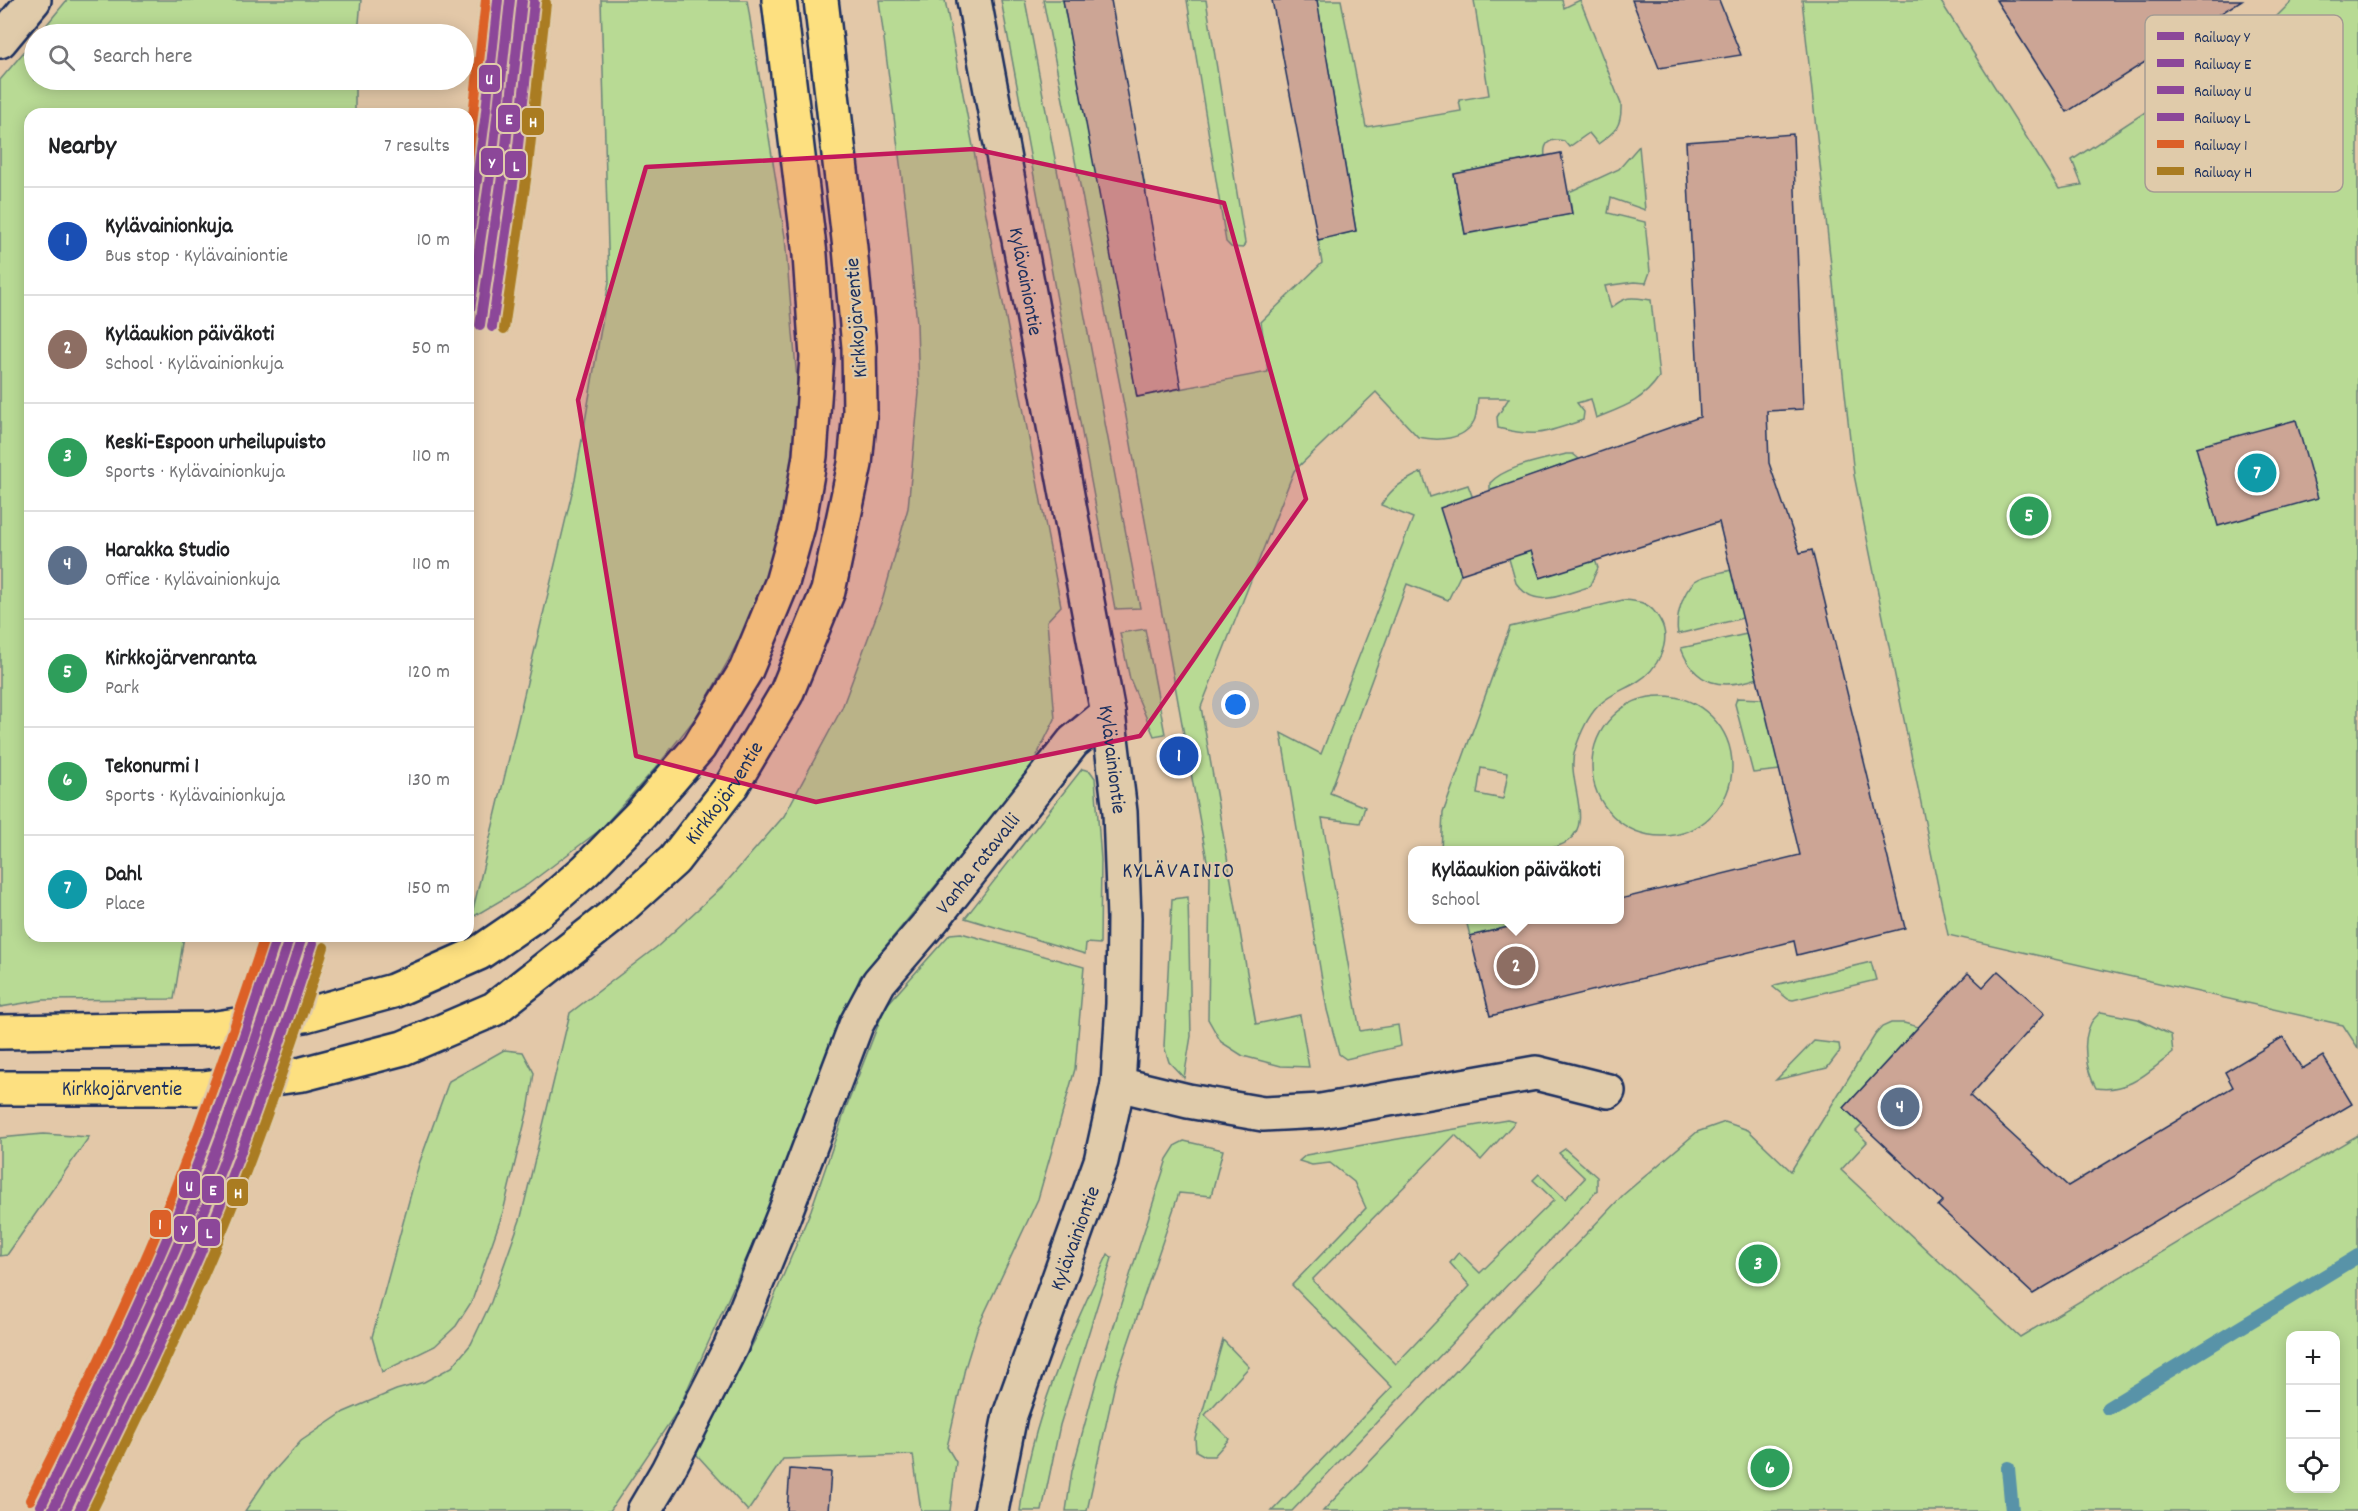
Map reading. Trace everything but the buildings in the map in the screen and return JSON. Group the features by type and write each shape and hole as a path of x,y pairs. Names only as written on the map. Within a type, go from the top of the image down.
{"main road":[{"name":"Kirkkojärventie","path":"0,1032 208,1029 305,1015 393,991 479,953 532,916 586,870 640,815 699,747 746,670 782,583 798,526 810,456 817,357 810,255 779,0"},
{"name":"Kirkkojärventie","path":"0,1088 203,1088 303,1074 403,1048 494,1009 610,918 674,860 732,785 786,694 828,591 855,464 860,411 859,347 821,0"}],"street":[{"path":"0,41 34,0"},
{"name":"Kylävainiontie","path":"975,0 1108,712 1120,812 1124,918 1123,1004 1118,1084 1101,1161 1010,1415 991,1511"},
{"name":"Vanha ratavalli","path":"644,1511 667,1472 731,1346 784,1215 856,1025 879,982 933,919 1073,742 1108,712"},
{"path":"1118,1084 1188,1101 1263,1114 1321,1111 1536,1073 1608,1091"}],"highlighted area":[{"path":"974,149 1224,203 1306,499 1140,736 816,802 636,756 578,400 646,167"}],"green space":[{"path":"67,0 361,0 359,24 47,24"},
{"path":"601,0 747,0 785,237 798,393 784,526 762,595 728,661 697,716 659,764 600,830 527,885 474,916 474,905 575,480 609,282"},
{"path":"879,0 945,0 1061,606 1047,621 1055,719 1027,775 860,977 801,1137 678,1410 610,1511 245,1511 266,1480 301,1441 344,1412 396,1390 424,1382 452,1367 471,1344 491,1302 521,1217 570,1013 658,946 723,886 784,816 842,708 883,598 908,508 919,393 917,323 906,210"},
{"path":"1001,0 1025,0 1140,608 1115,609"},
{"path":"1043,0 1063,0 1096,172 1141,164 1146,192 1102,202 1137,397 1268,372 1261,322 1322,263 1318,240 1356,231 1317,0 1341,0 1366,127 1461,111 1459,100 1489,95 1474,0 1562,0 1564,8 1580,0 1621,104 1619,124 1598,144 1589,133 1569,147 1564,141 1555,140 1549,142 1545,147 1545,156 1454,174 1465,233 1572,214 1569,192 1619,169 1639,146 1645,210 1611,198 1608,213 1645,222 1650,272 1646,283 1634,282 1605,286 1611,308 1630,298 1651,300 1659,377 1653,385 1631,403 1596,418 1591,399 1577,403 1584,412 1583,420 1541,433 1523,433 1498,428 1497,417 1509,398 1478,398 1475,419 1470,428 1457,436 1441,439 1418,437 1376,392 1294,471 1201,707 1256,1024 1300,1015 1309,1067 1281,1066 1243,1056 1221,1042 1208,1019 1210,877 1123,400"},
{"path":"1187,0 1206,0 1245,243 1243,248 1231,247 1226,242"},
{"path":"1802,0 1940,0 2059,189 2082,185 2072,160 2145,112 2145,192 2343,192 2343,15 2278,15 2293,0 2358,0 2358,1048 2343,1025 1948,935 1854,475"},
{"path":"24,52 24,90 355,90 355,108 24,108 24,942 183,942 174,999 43,1000 0,1007 0,80"},
{"path":"1573,454 1579,459 1510,484 1540,577 1595,560 1598,568 1589,587 1559,596 1541,598 1532,596 1516,583 1490,493 1490,483 1515,468"},
{"path":"1422,472 1430,497 1468,485 1487,536 1452,547 1461,574 1448,600 1407,584 1330,793 1365,807 1360,823 1322,818 1360,1031 1398,1025 1401,1046 1346,1059 1339,1054 1327,1010 1281,733 1321,754 1413,518 1381,505 1399,485"},
{"path":"1731,570 1743,618 1678,634 1681,606 1690,586 1702,577"},
{"path":"1623,600 1640,602 1653,610 1664,628 1664,646 1661,655 1644,677 1602,702 1584,726 1579,738 1573,761 1573,774 1579,823 1576,833 1568,841 1558,846 1441,846 1443,813 1510,627","holes":["1481,768 1508,773 1503,799 1477,794"]},
{"path":"1145,629 1165,734 1154,736 1130,679 1120,633"},
{"path":"1747,634 1758,678 1745,682 1722,684 1711,682 1694,670 1681,648"},
{"path":"1662,696 1689,701 1712,716 1727,739 1732,766 1727,793 1712,816 1689,831 1662,836 1635,831 1612,816 1597,793 1592,766 1597,739 1612,716 1635,701"},
{"path":"1737,698 1763,699 1780,770 1753,773 1735,704"},
{"path":"1082,769 1090,771 1095,778 1101,860 1100,944 1086,943 1085,954 965,918"},
{"path":"1188,897 1191,1036 1184,1078 1169,1062 1164,1046 1172,899"},
{"path":"1467,924 1521,924 1470,936"},
{"path":"961,933 1084,967 1075,1069 1038,1199 977,1329 965,1368 947,1447 956,1462 950,1511 921,1511 913,1455 783,1459 748,1511 696,1454 761,1328 811,1210 847,1105 885,1007 950,934"},
{"path":"1871,962 1876,980 1793,1000 1788,999 1773,987 1775,985"},
{"path":"2101,1012 2138,1019 2171,1035 2173,1053 2138,1080 2108,1089 2096,1088 2087,1065 2086,1039 2091,1023"},
{"path":"1891,1023 1904,1023 1918,1027 1844,1108 1862,1125 1856,1131 1867,1142 1841,1170 2020,1337 2358,1135 2358,1511 1323,1511 1623,1195 1697,1132 1725,1122 1748,1130 1791,1171 1882,1027"},
{"path":"1814,1041 1839,1044 1840,1051 1827,1068 1776,1080"},
{"path":"504,1050 523,1052 534,1073 529,1105 503,1212 472,1301 456,1326 435,1346 382,1372 372,1337 419,1164 449,1081"},
{"path":"1507,1120 1515,1122 1481,1160 1455,1135 1312,1280 1396,1364 1470,1286 1450,1263 1459,1252 1480,1273 1554,1200 1533,1180 1539,1174 1565,1199 1585,1178 1559,1153 1565,1149 1597,1177 1597,1191 1292,1511 1272,1511 1392,1387 1292,1285 1366,1208 1354,1182 1330,1163 1312,1165 1299,1161 1306,1155"},
{"path":"43,1134 89,1137 7,1255 0,1256 0,1138"},
{"path":"1184,1141 1223,1150 1211,1196 1179,1193 1116,1379 1087,1511 1066,1511 1072,1471 1097,1379 1167,1159 1176,1145"},
{"path":"1108,1254 1112,1258 1060,1425 1042,1511 1020,1511 1025,1477 1042,1411 1079,1316"},
{"path":"1223,1340 1249,1367 1205,1415 1229,1439 1214,1456 1205,1456 1196,1451 1195,1438"}],"waterway":[{"path":"2108,1408 2358,1256"},
{"path":"2008,1468 2012,1511"}],"rail line":[{"name":"1","path":"474,108 486,0"},
{"name":"U","path":"474,202 498,0"},
{"name":"Y","path":"474,283 492,162 510,0"},
{"name":"E","path":"480,325 504,163 522,1"},
{"name":"L","path":"492,327 516,164 534,2"},
{"name":"H","path":"504,329 528,166 546,3"},
{"name":"1","path":"30,1500 83,1394 149,1251 217,1077 263,942"},
{"name":"U","path":"41,1506 93,1400 174,1222 228,1080 275,942"},
{"name":"Y","path":"52,1511 137,1334 185,1227 214,1155 288,942"},
{"name":"E","path":"65,1511 150,1337 196,1231 252,1087 300,942"},
{"name":"L","path":"79,1511 162,1339 208,1235 264,1090 313,943"},
{"name":"H","path":"92,1511 174,1342 219,1239 248,1167 324,947"}],"place":[{"name":"Dahl","path":"2257,473"},
{"name":"Kirkkojärvenranta","path":"2029,516"},
{"name":"Kylävainionkuja","path":"1179,756"},
{"name":"Kyläaukion päiväkoti","path":"1516,966"},
{"name":"Harakka Studio","path":"1900,1107"},
{"name":"Keski-Espoon urheilupuisto","path":"1758,1264"},
{"name":"Tekonurmi 1","path":"1770,1468"}],"district":[{"name":"KYLÄVAINIO","path":"1179,869"}]}
